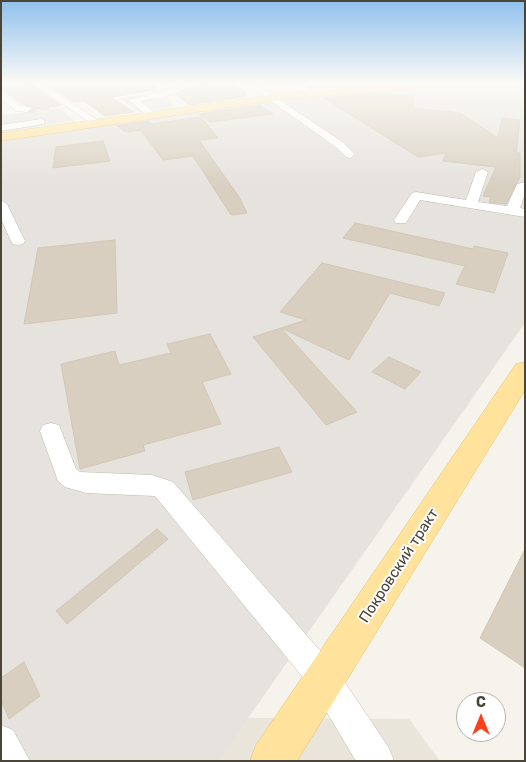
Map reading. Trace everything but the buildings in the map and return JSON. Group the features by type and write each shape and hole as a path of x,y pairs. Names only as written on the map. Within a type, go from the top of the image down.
{"main road":[{"path":"1,137 134,118"},
{"name":"Покровский тракт","path":"272,761 525,370"}],"street":[{"path":"89,118 97,123"},
{"path":"299,118 340,145 350,155"},
{"path":"1,128 41,122"},
{"path":"471,205 482,172"},
{"path":"401,220 416,196 518,212 521,187 525,186"},
{"path":"1,204 18,241"},
{"path":"51,431 66,474 73,480 86,483 152,485 164,489 325,680 376,761"},
{"path":"1,742 12,761"}],"shaded area":[{"path":"1,118 71,118 75,121 1,132"},
{"path":"149,118 525,118 525,323 218,761 1,761 1,139"},
{"path":"1,716 409,719 440,761 1,761"}]}
